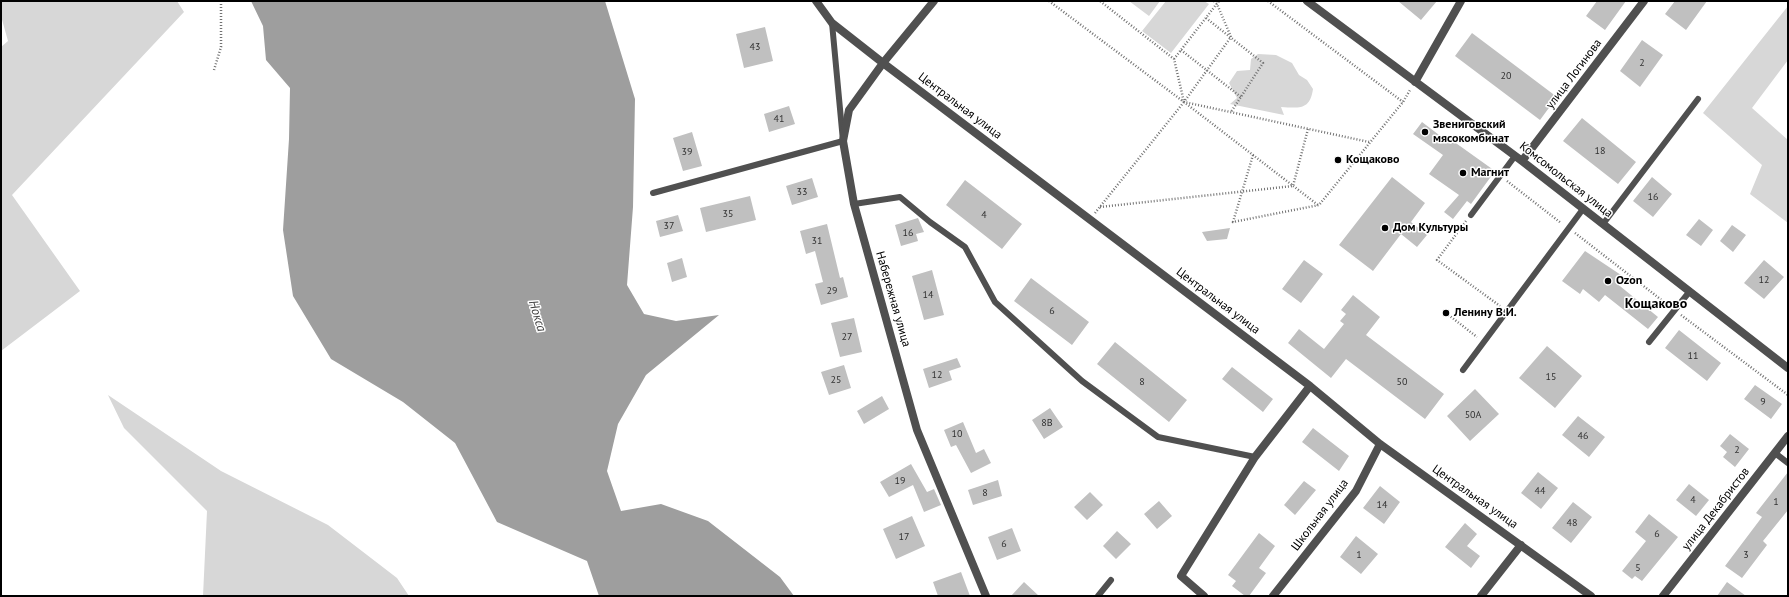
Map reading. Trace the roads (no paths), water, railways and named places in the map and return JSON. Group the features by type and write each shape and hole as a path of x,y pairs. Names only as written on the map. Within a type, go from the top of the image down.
{"street":[{"path":"816,1 832,22"},
{"path":"843,141 849,110 883,63 934,1"},
{"name":"Комсомольская улица","path":"1307,1 1522,161 1788,368"},
{"path":"1415,82 1461,1"},
{"name":"улица Логинова","path":"1522,161 1644,1"},
{"name":"Центральная улица","path":"832,22 883,63 1310,386 1380,444 1591,596"},
{"name":"Набережная улица","path":"843,141 854,204 917,430 986,596"},
{"path":"1204,596 1180,576 1256,457 1310,386"},
{"name":"улица Декабристов","path":"1664,596 1788,436"},
{"name":"Школьная улица","path":"1273,596 1356,491 1380,444"},
{"path":"1481,596 1521,545"}],"lane":[{"name":"Набережная улица","path":"832,22 843,141"},
{"path":"1603,224 1698,98"},
{"path":"653,193 843,141"},
{"path":"1471,215 1515,156"},
{"path":"854,204 900,197 930,222 965,247 995,302 1082,381 1158,437 1256,457"},
{"path":"1463,370 1583,208"},
{"path":"1649,342 1690,291"},
{"path":"1775,453 1788,463"},
{"path":"1098,596 1111,580"}],"water":[{"name":"Нокса","path":"251,1 605,1 635,99 633,207 627,285 644,314 676,321 719,315 646,375 618,424 607,471 621,511 661,504 708,521 780,577 794,596 599,596 587,561 497,522 455,443 403,402 331,359 293,296 283,230 289,139 290,88 266,60 263,26"}],"place":[{"name":"Звениговский мясокомбинат","path":"1425,132"},
{"name":"Кощаково","path":"1338,160"},
{"name":"Магнит","path":"1463,173"},
{"name":"Дом Культуры","path":"1385,228"},
{"name":"Ozon","path":"1608,281"},
{"name":"Ленину В.И.","path":"1446,313"}],"district":[{"name":"Кощаково","path":"1656,304"}]}
